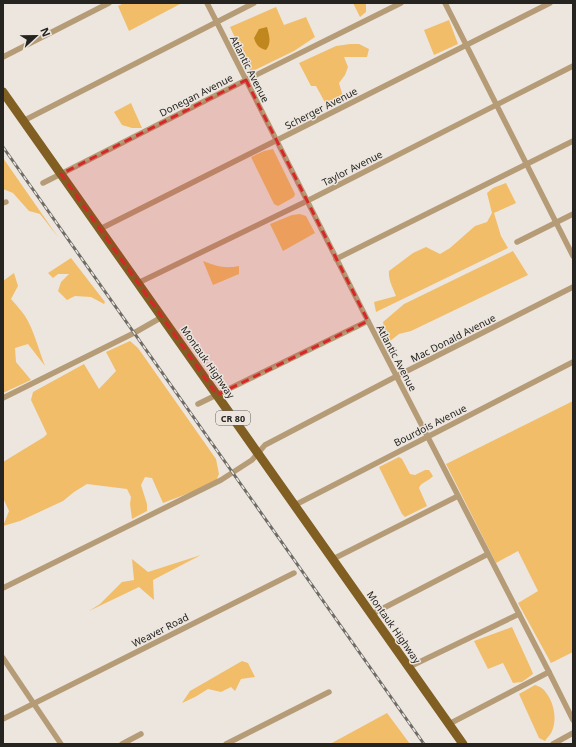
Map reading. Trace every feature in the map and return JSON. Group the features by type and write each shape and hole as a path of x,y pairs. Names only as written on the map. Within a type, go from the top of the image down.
{"main road":[{"name":"Montauk Highway","path":"3,92 463,744"}],"street":[{"path":"3,57 109,3"},
{"name":"Atlantic Avenue","path":"207,3 336,259 550,672 573,720"},
{"path":"23,121 254,3"},
{"name":"Donegan Avenue","path":"43,183 401,3"},
{"path":"445,3 573,256"},
{"name":"Scherger Avenue","path":"100,229 550,3"},
{"name":"Taylor Avenue","path":"138,283 307,201 573,66"},
{"path":"336,259 573,141"},
{"path":"517,242 573,214"},
{"name":"Mac Donald Avenue","path":"3,588 222,480 252,460 265,445 573,287"},
{"path":"3,398 138,331 162,317"},
{"path":"198,404 368,321"},
{"name":"Bourdois Avenue","path":"295,505 573,362"},
{"path":"333,559 458,496"},
{"path":"372,614 488,554"},
{"name":"Weaver Road","path":"3,719 294,573"},
{"path":"410,667 519,614"},
{"path":"3,658 61,744"},
{"path":"449,724 550,672"},
{"path":"226,744 329,692"},
{"path":"553,744 573,733"},
{"path":"122,744 141,734"}],"highlighted area":[{"path":"246,80 368,321 217,395 61,174"}],"shaded area":[{"path":"124,3 182,3 129,31 118,6"},
{"path":"353,3 366,3 366,12 360,17"},
{"path":"276,7 284,25 306,17 315,37 294,51 255,70 250,70 230,27"},
{"path":"449,20 458,44 434,55 424,30"},
{"path":"267,27 269,45 266,50 258,46 254,38 259,29"},
{"path":"359,44 369,49 367,57 344,57 348,67 345,75 339,83 344,100 328,108 316,86 311,86 299,63 336,46"},
{"path":"131,103 142,128 132,128 122,125 114,112"},
{"path":"273,149 295,194 294,197 278,206 274,204 251,157"},
{"path":"3,158 58,237 40,214 29,211 13,193 3,189"},
{"path":"506,183 516,203 494,213 501,236 508,248 376,312 374,302 396,296 390,281 389,271 413,253 426,247 440,254 450,248 475,226 487,222 492,213 487,193 493,188"},
{"path":"300,214 306,216 315,233 283,251 270,224 292,215"},
{"path":"513,251 528,275 411,331 399,334 390,341 387,339 383,322 404,304"},
{"path":"71,258 105,302 104,304 91,297 75,296 67,300 58,291 61,282 69,274 58,274 53,278 48,273"},
{"path":"203,261 221,266 239,266 239,274 213,285"},
{"path":"14,273 18,286 11,299 25,316 34,334 45,366 28,344 15,348 16,362 31,380 3,393 3,281"},
{"path":"130,341 138,348 216,459 219,474 215,483 163,503 152,478 145,477 141,485 147,504 147,511 132,519 130,504 131,497 127,489 87,484 63,501 20,521 3,526 9,511 3,498 3,462 47,434 31,400 33,392 84,364 99,389 116,371 106,352"},
{"path":"573,401 573,652 551,663 518,603 538,591 518,551 496,563 446,464"},
{"path":"399,457 402,459 410,474 415,475 425,470 429,470 433,476 421,484 419,488 427,506 405,517 402,514 379,467"},
{"path":"201,555 153,580 154,600 139,587 89,611 100,604 122,582 134,580 132,559 148,572"},
{"path":"512,627 533,674 522,682 513,683 503,663 488,669 474,641"},
{"path":"242,661 248,663 255,677 241,679 235,691 231,687 221,692 208,689 182,703 190,691"},
{"path":"535,685 547,693 554,709 554,726 545,741 539,738 519,694"},
{"path":"387,713 410,744 330,744"}],"railway":[{"path":"3,147 424,744"}]}
